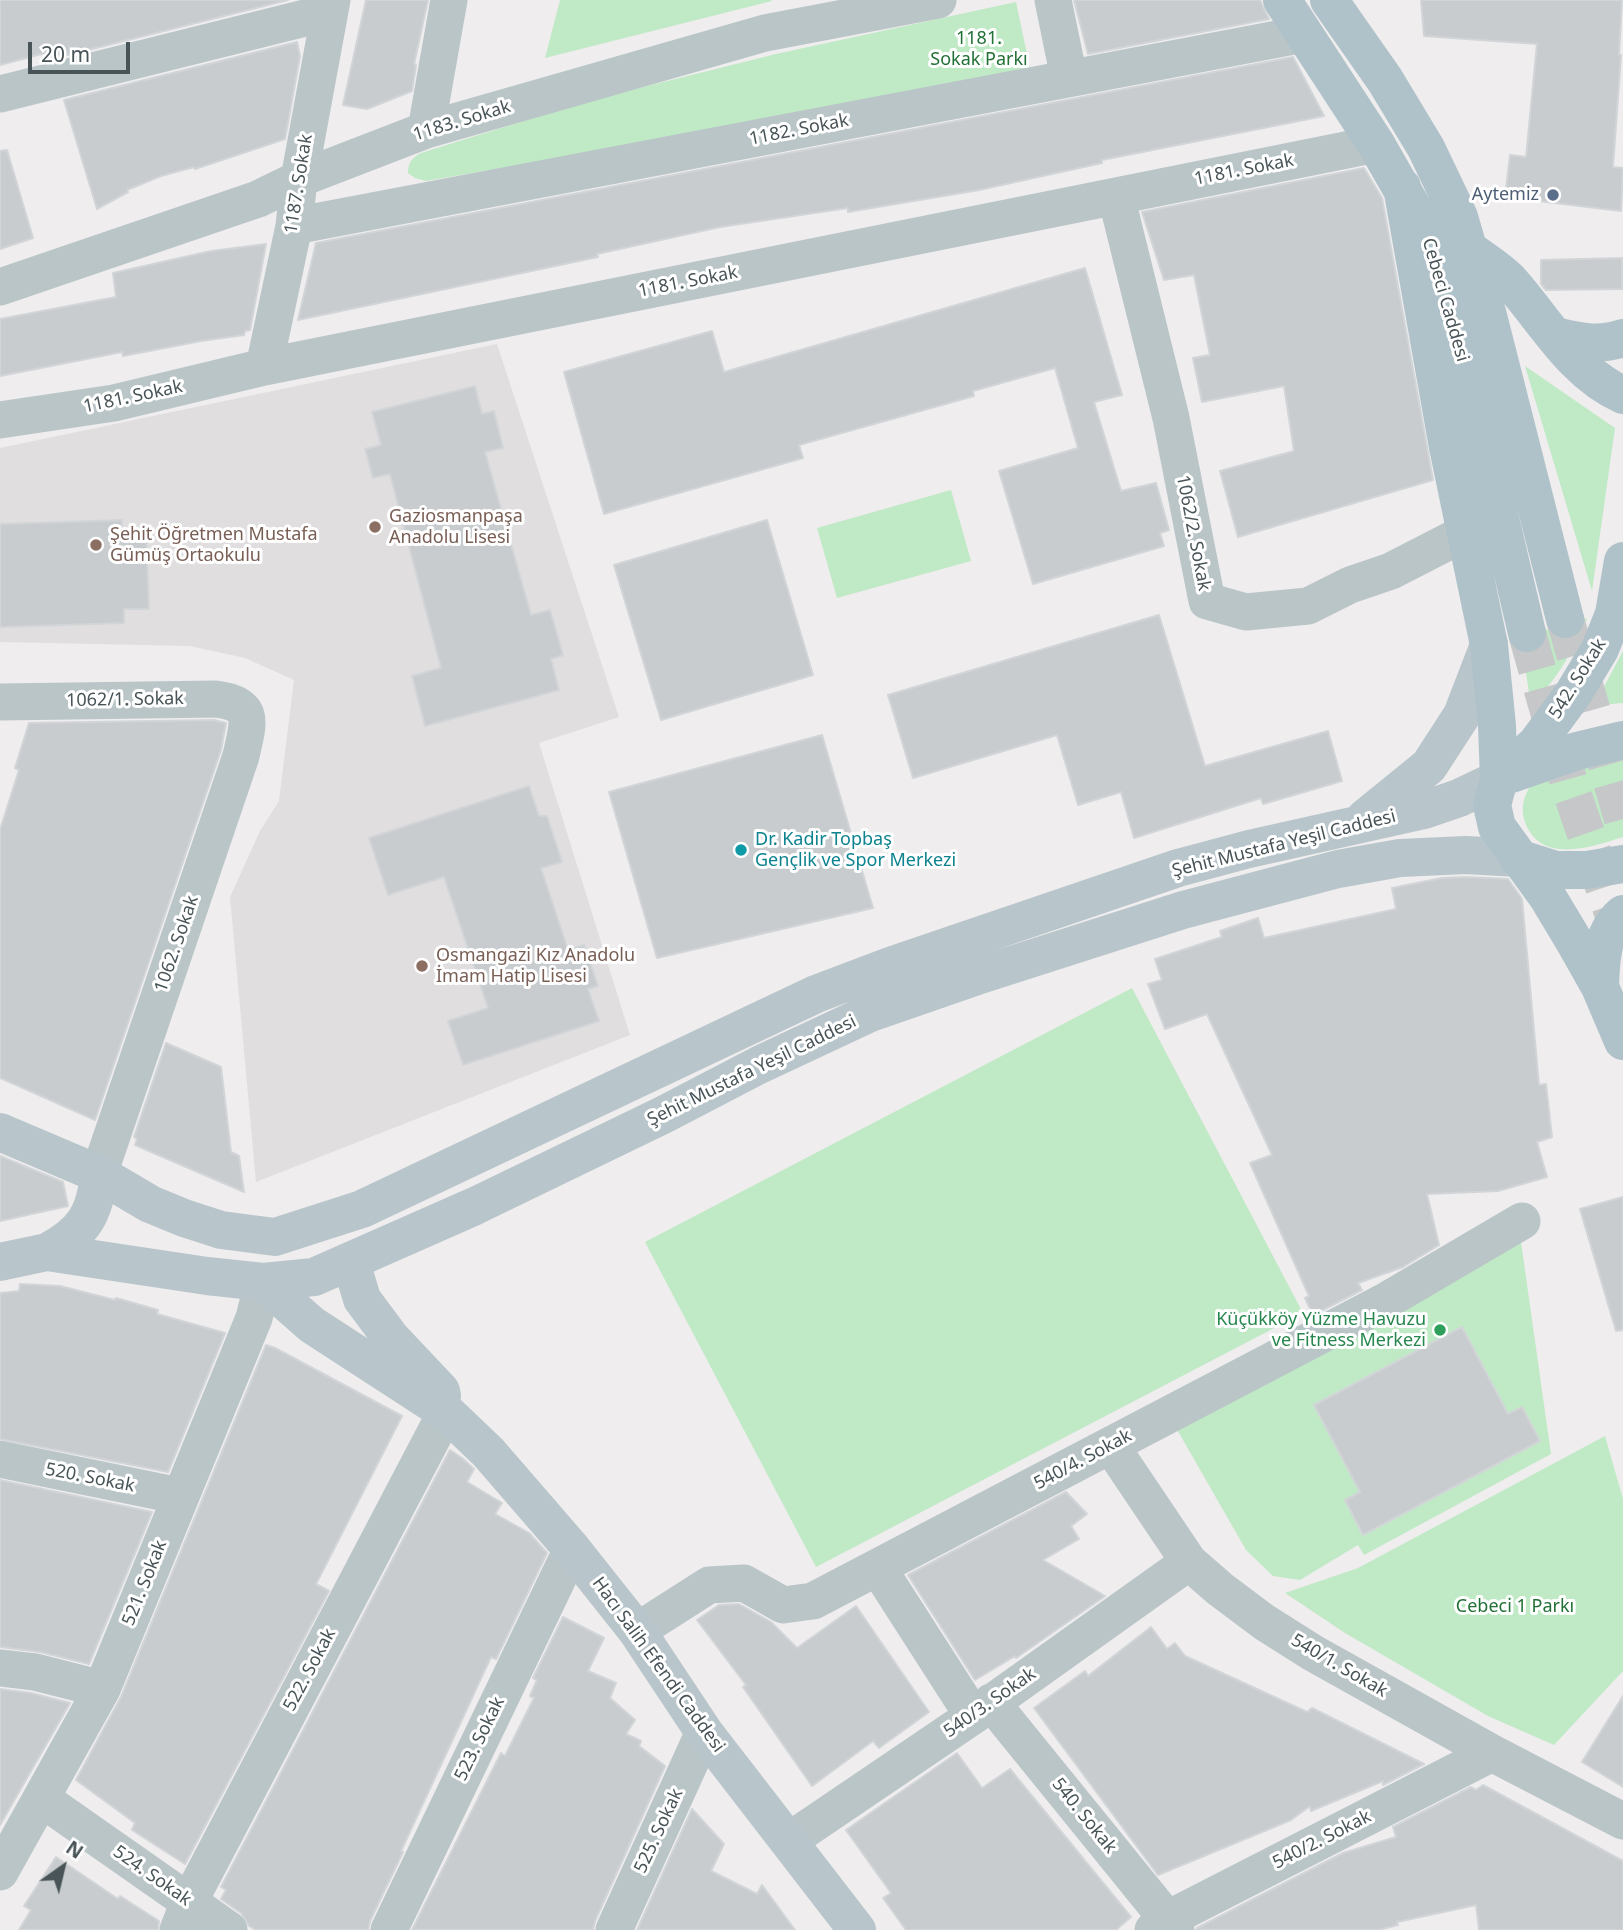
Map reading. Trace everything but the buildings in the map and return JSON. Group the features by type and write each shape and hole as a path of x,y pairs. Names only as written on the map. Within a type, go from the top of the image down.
{"main road":[{"name":"Cebeci Caddesi","path":"1282,0 1376,144 1420,221 1444,286 1527,633"},
{"name":"Cebeci Caddesi","path":"1329,0 1385,80 1426,148 1459,217 1470,250 1566,620"},
{"path":"1402,187 1418,290 1489,645 1497,726 1499,779 1492,805 1497,827 1546,896 1600,987 1623,1041"},
{"path":"1470,250 1508,279 1576,363 1623,396"},
{"path":"1555,337 1602,343 1623,338"},
{"name":"542. Sokak","path":"1499,779 1537,743 1573,694 1600,649 1614,614 1623,561"},
{"path":"1352,827 1429,766 1462,715 1489,645"},
{"path":"1499,779 1577,751 1623,740"},
{"name":"Şehit Mustafa Yeşil Caddesi","path":"99,1174 150,1204 221,1230 275,1237 296,1232 362,1209 816,995 890,966 1178,868 1249,849 1424,810 1459,798 1499,779"},
{"name":"Şehit Mustafa Yeşil Caddesi","path":"0,1262 47,1252 263,1282 314,1277 475,1206 870,1013 1183,910 1338,869 1400,858 1466,855 1518,858"},
{"path":"1518,858 1556,870 1587,870 1623,864"},
{"path":"1600,987 1604,945 1616,920 1623,914"},
{"path":"0,1132 99,1174 97,1195 88,1220 68,1241 47,1252"},
{"path":"351,1262 362,1299 391,1338 441,1391 446,1412"},
{"path":"263,1282 312,1325 446,1412"},
{"name":"Hacı Salih Efendi Caddesi","path":"446,1412 488,1452 638,1631 704,1732 790,1840 856,1929"}],"street":[{"path":"426,130 449,0"},
{"name":"1183. Sokak","path":"0,287 258,199 299,179 426,130 765,33 938,0"},
{"path":"1053,0 1069,78"},
{"path":"0,94 331,6"},
{"name":"1187. Sokak","path":"264,367 294,226 299,179 331,6"},
{"name":"1182. Sokak","path":"294,226 1304,34"},
{"name":"1181. Sokak","path":"0,420 114,403 264,367 1376,144"},
{"name":"1062/2. Sokak","path":"1116,196 1171,418 1207,601 1246,612 1308,606 1350,585 1391,571 1465,533"},
{"name":"1062/1. Sokak","path":"2,710 216,699 236,702 246,711"},
{"name":"1062. Sokak","path":"99,1174 241,756 247,729 246,711"},
{"name":"540/4. Sokak","path":"638,1631 709,1585 744,1583 783,1605 813,1601 1384,1302 1522,1221"},
{"name":"521. Sokak","path":"0,1872 102,1689 254,1318 263,1282"},
{"name":"522. Sokak","path":"183,1916 446,1412"},
{"name":"540/1. Sokak","path":"1111,1446 1189,1562 1253,1613 1313,1653 1492,1753 1623,1821"},
{"name":"520. Sokak","path":"0,1460 180,1496"},
{"name":"523. Sokak","path":"389,1930 572,1549"},
{"name":"540/3. Sokak","path":"790,1840 982,1709 1189,1562"},
{"name":"540. Sokak","path":"878,1568 982,1709 1166,1926"},
{"path":"0,1668 35,1672 102,1689"},
{"name":"525. Sokak","path":"614,1930 704,1732"},
{"name":"540/2. Sokak","path":"1166,1926 1492,1753"},
{"name":"524. Sokak","path":"42,1799 183,1916 229,1930"}],"shaded area":[{"path":"497,344 619,717 539,743 630,1035 256,1182 230,897 260,831 279,801 294,680 245,658 190,646 0,642 0,448"}],"green space":[{"path":"560,0 771,0 772,1 545,58"},
{"name":"1181. Sokak Parkı","path":"1016,2 1032,78 426,181 408,173 411,161 421,153 591,100 776,54"},
{"path":"1525,366 1615,428 1592,591"},
{"path":"951,490 971,561 837,598 817,528"},
{"path":"1587,618 1572,651 1552,681 1537,698 1529,693 1518,638"},
{"path":"1623,651 1623,703 1599,705 1597,700"},
{"path":"1623,752 1623,837 1566,849 1541,843 1531,833 1524,819 1523,803 1535,779"},
{"path":"1132,988 1303,1313 816,1567 645,1242"},
{"name":"Küçükköy Yüzme Havuzu ve Fitness Merkezi","path":"1520,1235 1551,1454 1364,1555 1358,1545 1300,1580 1273,1576 1246,1550 1175,1426"},
{"name":"Cebeci 1 Parkı","path":"1605,1436 1623,1499 1623,1671 1554,1745 1488,1716 1345,1633 1285,1593 1358,1568"}],"tunnel":[{"path":"1565,619 1623,819"},
{"path":"1527,633 1571,790 1623,942"}],"place":[{"name":"Aytemiz","path":"1553,195"},
{"name":"Gaziosmanpaşa Anadolu Lisesi","path":"375,527"},
{"name":"Şehit Öğretmen Mustafa Gümüş Ortaokulu","path":"96,545"},
{"name":"Dr. Kadir Topbaş Gençlik ve Spor Merkezi","path":"741,850"},
{"name":"Osmangazi Kız Anadolu İmam Hatip Lisesi","path":"422,966"},
{"name":"Küçükköy Yüzme Havuzu ve Fitness Merkezi","path":"1440,1330"}]}
